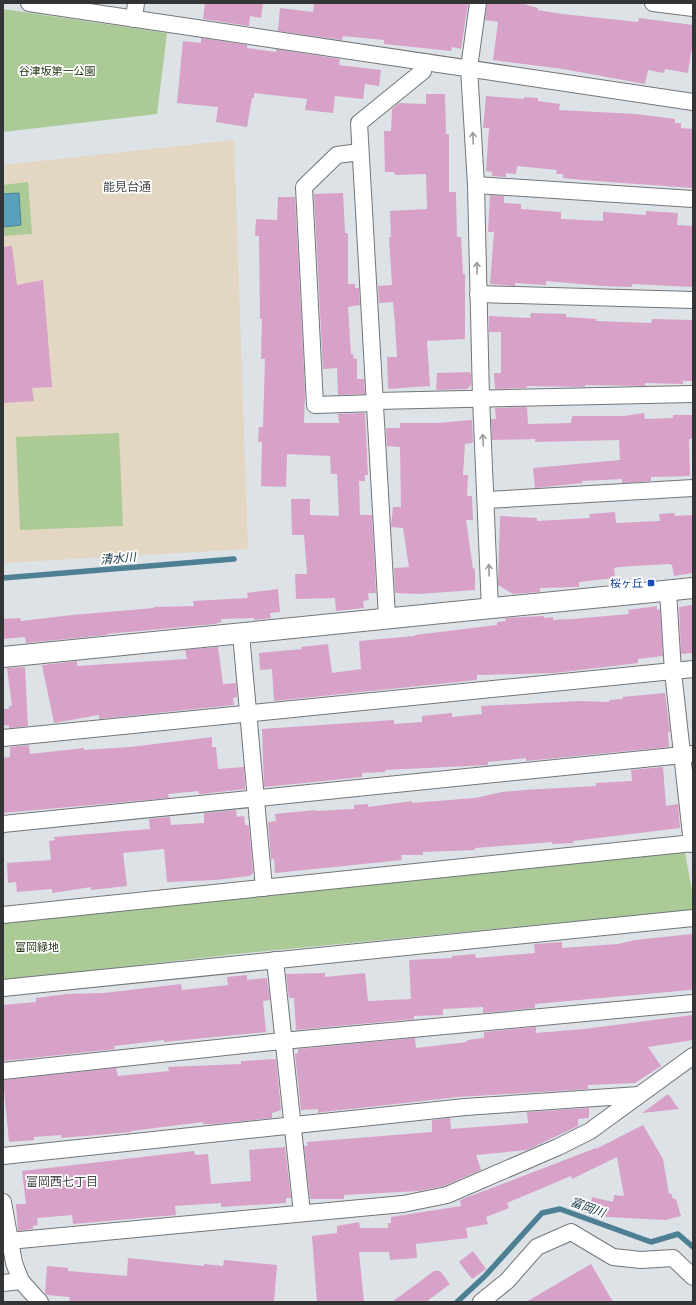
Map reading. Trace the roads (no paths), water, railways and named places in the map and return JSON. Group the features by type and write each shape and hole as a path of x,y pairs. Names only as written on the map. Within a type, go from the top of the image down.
{"street":[{"path":"29,3 135,11 425,62 693,102"},
{"path":"478,3 469,68 476,185 481,398 490,609"},
{"path":"653,3 693,8"},
{"path":"387,617 359,122 424,71 425,62"},
{"path":"360,152 337,155 304,187 315,405 481,398 693,394"},
{"path":"476,185 693,199"},
{"path":"478,294 693,300"},
{"path":"486,500 693,488"},
{"path":"3,657 241,634 387,617 490,609 693,588"},
{"path":"3,915 693,844 688,754 673,672 668,591"},
{"path":"241,634 264,888"},
{"path":"3,738 693,669"},
{"path":"3,824 688,754"},
{"path":"3,988 693,918"},
{"path":"275,960 291,1126 302,1214"},
{"path":"3,1071 282,1041 693,1003"},
{"path":"8,1241 403,1204 447,1195 558,1147 590,1131 693,1056"},
{"path":"3,1156 465,1107 639,1095"},
{"path":"3,1202 8,1241 14,1263 21,1281 40,1302"},
{"path":"480,1302 507,1281 537,1247 572,1232 613,1257 641,1260 673,1258 693,1277"},
{"path":"3,1283 21,1281"}],"water":[{"path":"19,193 21,225 3,227 3,194"}],"waterway":[{"name":"清水川","path":"3,578 234,559"},
{"name":"富岡川","path":"457,1302 485,1276 542,1213 560,1209 651,1242 678,1234 693,1247"}],"place":[{"name":"桜ヶ丘","path":"651,583"}],"district":[{"name":"能見台通","path":"127,186"},
{"name":"富岡西七丁目","path":"62,1181"}],"park label":[{"name":"谷津坂第一公園","path":"57,71"},
{"name":"富岡緑地","path":"37,947"}]}
